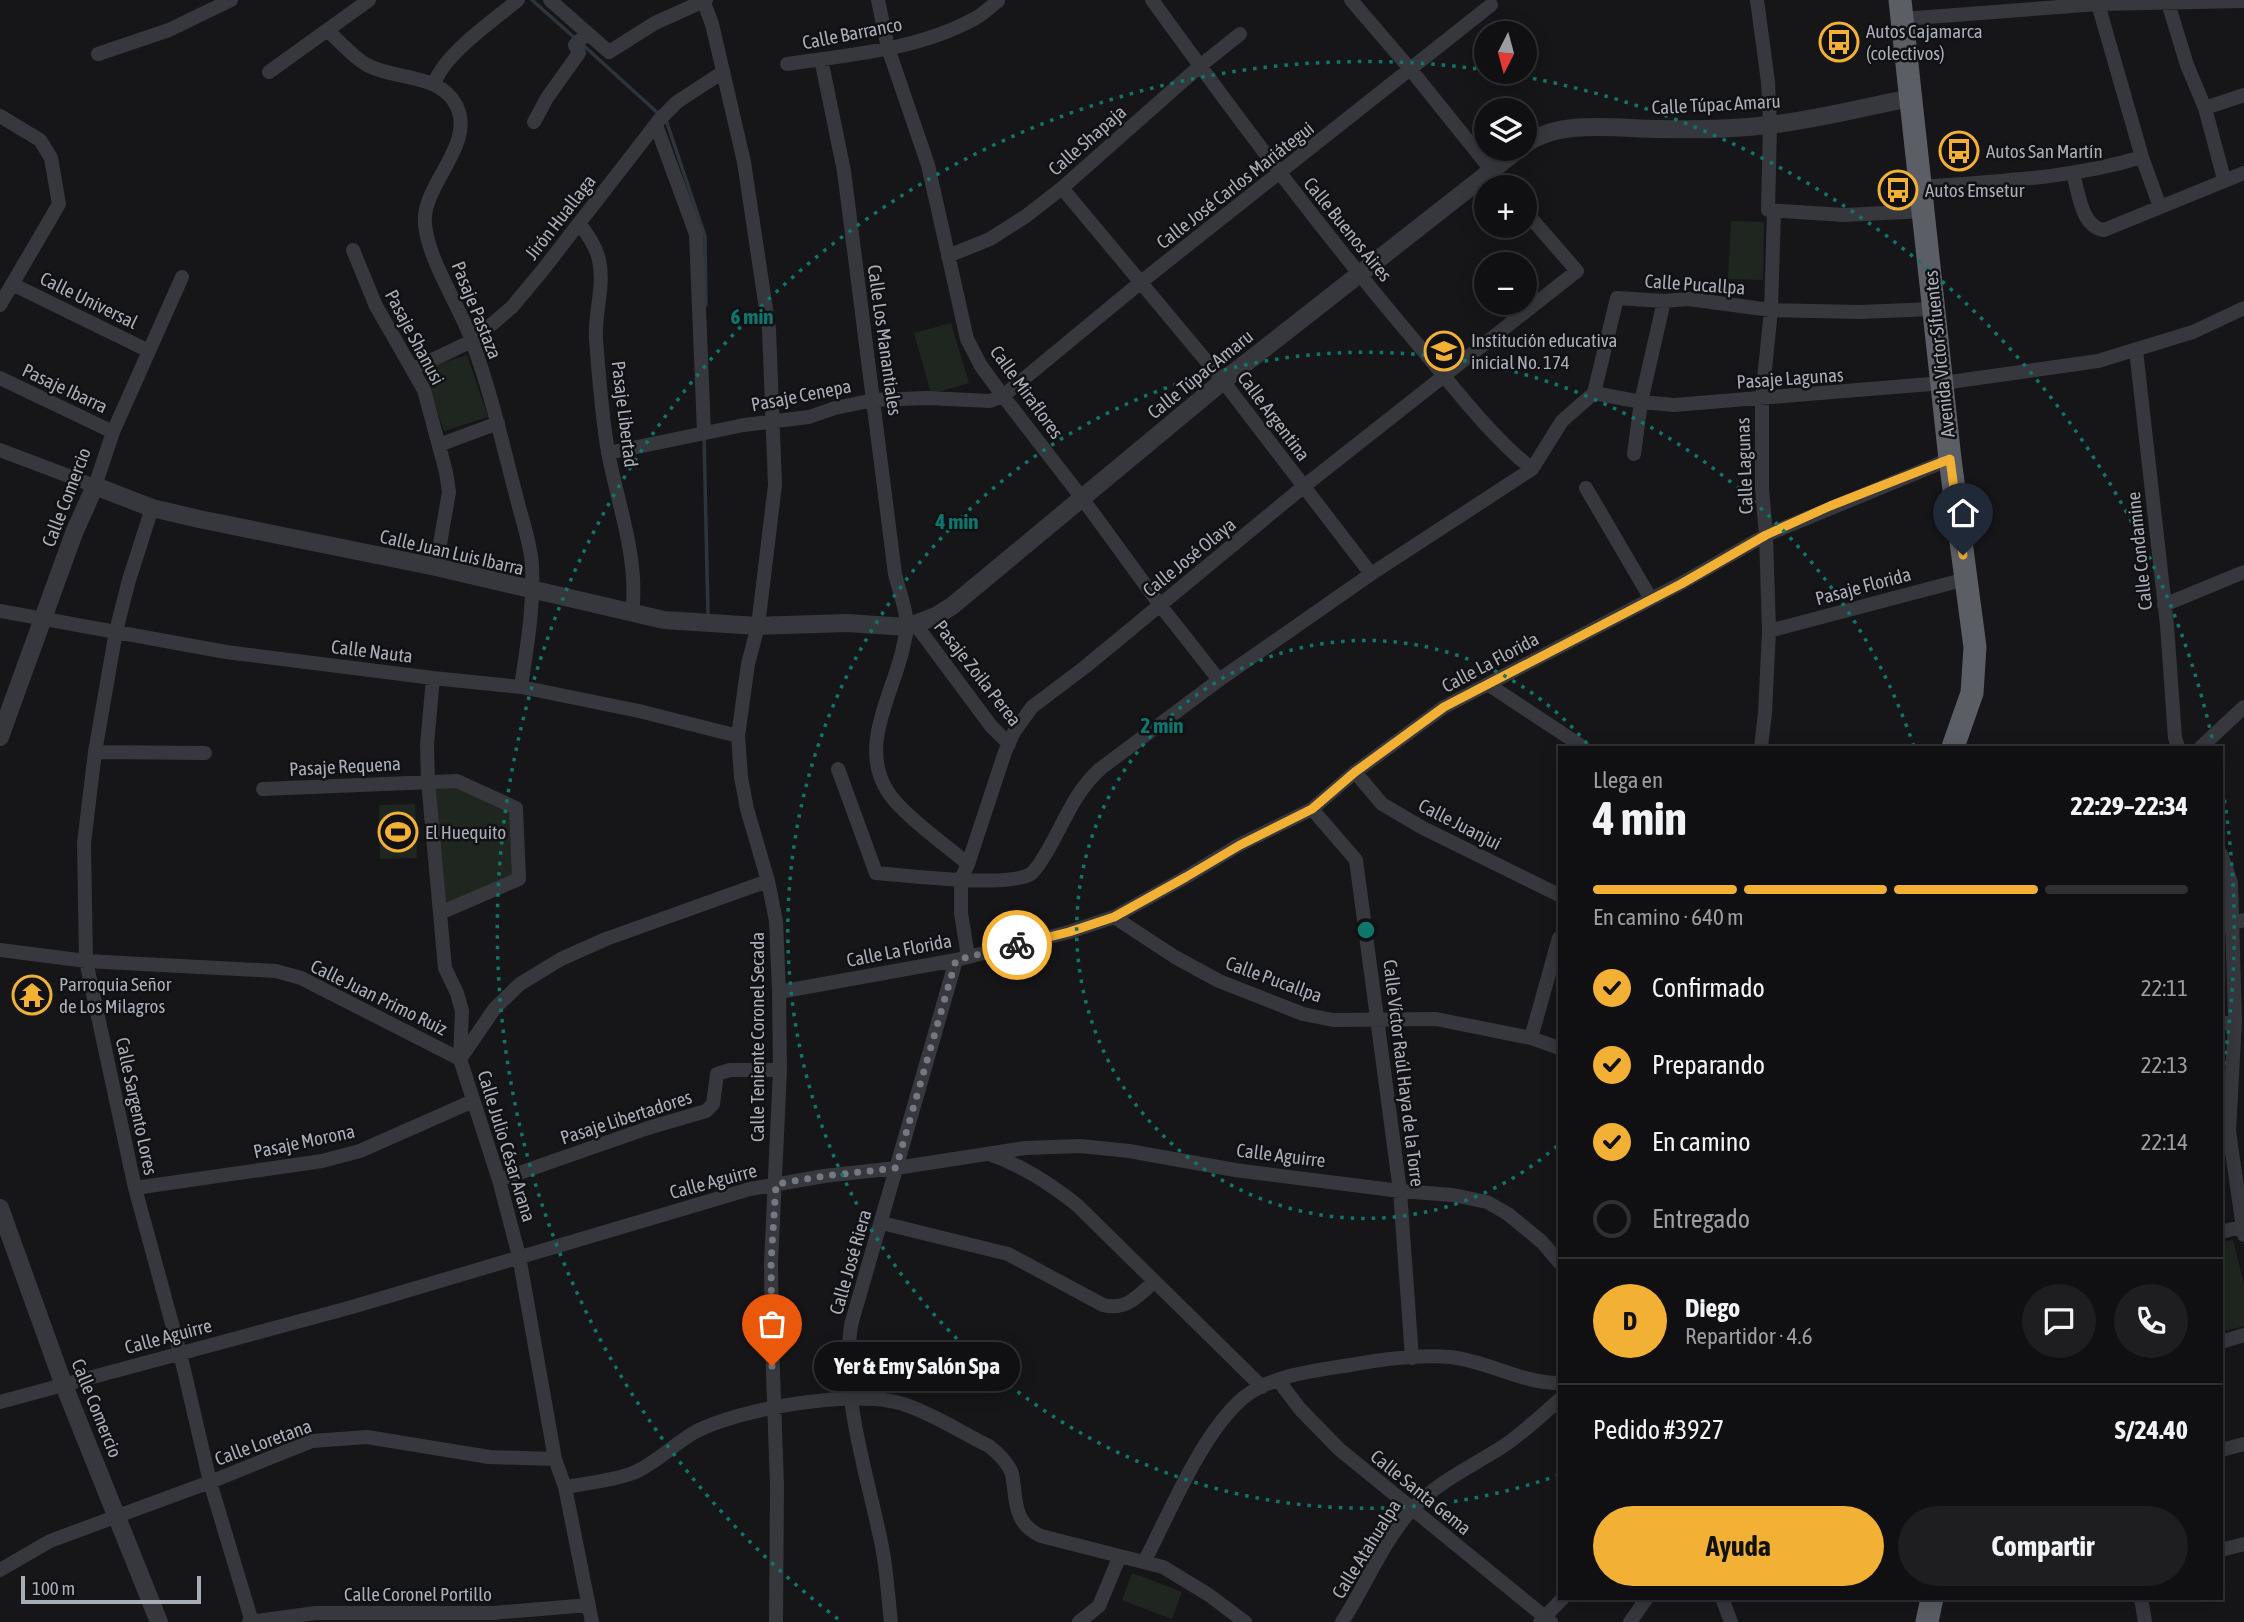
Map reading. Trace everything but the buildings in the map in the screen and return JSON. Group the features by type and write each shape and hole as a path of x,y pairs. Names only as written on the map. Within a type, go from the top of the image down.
{"highway":[{"name":"Avenida Victor Sifuentes","path":"1901,9 1950,459 1975,647 1972,693 1957,737"},
{"path":"1927,1622 1932,1600"}],"street":[{"path":"98,54 169,30 231,0"},
{"path":"268,72 369,0"},
{"path":"327,30 368,66 434,84 438,71 450,58 518,0"},
{"path":"550,0 609,51 655,23 705,0"},
{"name":"Calle Teniente Coronel Secada","path":"705,0 744,162 769,329 775,485 758,626 748,664 738,736 745,798 776,921 780,1070 771,1263 777,1485 776,1622"},
{"name":"Calle Miraflores","path":"878,0 888,48 928,165 967,339 981,366 1003,397 1083,498 1160,605 1219,680"},
{"name":"Calle Buenos Aires","path":"1152,0 1280,174 1359,274 1445,377 1516,457 1532,469"},
{"path":"1350,0 1412,70 1494,175"},
{"path":"1757,0 1768,82 1771,211 1844,215 1925,211"},
{"name":"Calle Barranco","path":"787,64 888,48 931,36 973,20 998,1"},
{"path":"1901,9 2244,1"},
{"path":"2168,3 2187,65 2205,108 2224,179"},
{"path":"2098,4 2142,158 2160,206"},
{"name":"Calle José Carlos Mariátegui","path":"1003,397 1141,282 1491,5"},
{"path":"534,122 547,98 579,53 575,45 587,33"},
{"name":"Calle Shapaja","path":"948,256 990,239 1027,216 1240,34"},
{"name":"Calle Los Manantiales","path":"821,59 844,171 895,575 912,626"},
{"name":"Jirón Huallaga","path":"413,369 472,341 512,307 660,119 677,102 723,72"},
{"name":"Pasaje Pastaza","path":"434,84 456,104 461,119 460,133 425,211 424,222 428,242 472,341 498,423 532,562 532,609 521,687"},
{"path":"2205,108 2244,95"},
{"name":"Calle Túpac Amaru","path":"1537,138 1547,132 1566,129 1725,129 1770,125 1911,97"},
{"path":"0,305 59,204 51,159 40,140 1,119"},
{"path":"660,119 696,234 704,432"},
{"path":"1922,187 2073,174 2142,158"},
{"name":"Calle Túpac Amaru","path":"912,626 952,606 1223,381 1503,161"},
{"path":"2073,174 2088,222 2099,229 2117,226 2224,179 2244,173"},
{"name":"Calle Argentina","path":"1062,188 1223,381 1371,574"},
{"name":"Calle Lagunas","path":"1761,746 1769,631 1762,489 1762,399 1771,310 1771,211"},
{"name":"Pasaje Libertad","path":"579,223 591,240 599,260 596,338 608,453 631,554 635,590 632,614"},
{"name":"Calle José Olaya","path":"962,958 961,879 1009,744 1032,707 1303,487 1577,271 1537,225"},
{"name":"Pasaje Shanusi","path":"353,250 376,306 424,390 439,445 449,492 436,567"},
{"name":"Calle Comercio","path":"0,737 113,432 182,277"},
{"name":"Calle Universal","path":"12,284 149,351"},
{"name":"Calle Pucallpa","path":"1594,393 1617,298 1664,301 1688,299 1771,310 1860,312 1934,309"},
{"path":"1634,454 1641,402 1664,301"},
{"name":"Pasaje Lagunas","path":"1594,393 1674,405 1942,383 2098,361 2193,332 2244,307"},
{"name":"Calle Condamine","path":"2136,350 2178,746"},
{"name":"Pasaje Ibarra","path":"0,378 113,432"},
{"path":"838,769 876,873 961,879 1016,879 1031,873 1045,856 1084,784 1100,769 1219,680 1371,574 1532,469 1562,421 1594,393"},
{"name":"Pasaje Cenepa","path":"608,453 704,432 809,417 835,408 874,400 927,398 990,401 1003,397"},
{"path":"439,445 498,423"},
{"name":"Calle Juan Luis Ibarra","path":"0,450 152,508 436,567 632,614 664,620 758,626 912,626"},
{"name":"Calle La Florida","path":"779,992 962,958 1069,932 1114,917 1240,845 1312,809 1355,772 1444,707 1651,599 1766,535 1830,506 1950,459"},
{"path":"1586,488 1651,599"},
{"name":"Calle Sargento Lores","path":"152,508 116,631 94,752 84,842 86,961 135,1188 180,1353 210,1482 251,1622"},
{"path":"2164,604 2244,572"},
{"name":"Pasaje Florida","path":"1769,631 1966,579"},
{"name":"Calle Nauta","path":"0,611 226,652 521,687 639,711 738,736"},
{"path":"912,626 880,720 875,755 888,792 968,864"},
{"name":"Pasaje Zoila Perea","path":"912,626 991,726 1009,744"},
{"name":"Calle Julio César Arana","path":"433,678 427,745 428,782 445,968 457,992 462,1011 460,1059 499,1180 519,1256 555,1459 565,1488 592,1622"},
{"path":"1489,685 1581,746"},
{"path":"2203,746 2244,707"},
{"path":"94,752 205,753"},
{"name":"Calle Juanjui","path":"1355,772 1382,804 1558,894"},
{"name":"Pasaje Requena","path":"263,789 457,781 516,808 519,879 440,913"},
{"name":"Calle Víctor Raúl Haya de la Torre","path":"1312,809 1356,860 1400,1191 1412,1358"},
{"path":"2223,860 2231,882 2228,1023 2231,1131 2243,1230 2223,1232"},
{"name":"Calle Juan Primo Ruiz","path":"0,950 86,961 276,971 301,978 460,1059 495,1008 520,984 561,959 606,939 768,881"},
{"name":"Calle Pucallpa","path":"1114,917 1175,957 1219,981 1303,1014 1333,1020 1436,1018 1531,1038 1558,1048"},
{"path":"1531,1038 1558,942"},
{"name":"Calle José Riera","path":"891,1622 883,1550 850,1398 847,1350 851,1325 896,1168 962,958"},
{"name":"Pasaje Libertadores","path":"499,1180 648,1128 706,1111 713,1104 717,1074 730,1070 780,1070"},
{"name":"Pasaje Morona","path":"135,1188 322,1161 360,1151 473,1101"},
{"name":"Calle Aguirre","path":"0,1402 352,1307 750,1189 1026,1148 1080,1146 1235,1170 1453,1195 1487,1202 1508,1214 1542,1242 1558,1261"},
{"path":"987,1154 1013,1163 1044,1179 1077,1205 1262,1387"},
{"name":"Calle Comercio","path":"0,1208 7,1251 64,1383 159,1622"},
{"path":"882,1223 952,1238 1008,1254 1103,1305 1115,1308 1125,1305 1154,1282"},
{"path":"2223,1341 2244,1335"},
{"path":"1144,1562 1190,1470 1210,1438 1244,1397 1278,1380 1317,1370 1412,1358 1451,1357 1527,1379 1558,1383"},
{"name":"Calle Santa Gema","path":"1278,1380 1300,1409 1339,1449 1545,1620"},
{"path":"565,1488 635,1472 696,1432 727,1419 775,1408 850,1398 886,1400 904,1404 1000,1454 1012,1472 1021,1522 1029,1531 1119,1558 1163,1567 1209,1595 1245,1622"},
{"name":"Calle Atahualpa","path":"1342,1622 1398,1526 1430,1491 1455,1473 1506,1444 1558,1401"},
{"name":"Calle Loretana","path":"0,1570 50,1541 312,1441 367,1437 489,1457 555,1459"},
{"path":"2223,1449 2244,1444"},
{"path":"2223,1549 2244,1544"},
{"path":"1079,1622 1099,1606 1119,1558"},
{"path":"1545,1620 1561,1600"},
{"path":"1630,1622 1646,1600"},
{"path":"1723,1600 1731,1622"},
{"path":"2141,1600 2145,1622"},
{"name":"Calle Coronel Portillo","path":"251,1622 316,1613 493,1618 589,1605"}],"shaded area":[{"path":"1731,221 1764,222 1763,280 1728,279"},
{"path":"951,323 969,383 931,394 914,333"},
{"path":"467,355 488,417 444,431 423,369"},
{"path":"433,783 456,784 512,810 516,877 444,908"},
{"name":"El Huequito","path":"415,804 417,858 380,859 379,805"},
{"path":"2233,1240 2244,1284 2244,1326 2223,1331 2223,1242"},
{"path":"1132,1573 1182,1592 1172,1619 1122,1600"}],"waterway":[{"path":"532,0 577,40"},
{"path":"583,45 660,115"},
{"path":"666,120 705,236 706,305"},
{"path":"704,435 708,615"}],"way so far":[{"path":"772,1366 771,1263 776,1184 896,1168 956,960 1017,945"}],"place":[{"name":"Autos Cajamarca (colectivos)","path":"1839,42"},
{"name":"Autos San Martín","path":"1959,151"},
{"name":"Autos Emsetur","path":"1898,190"},
{"name":"Institución educativa inicial No. 174","path":"1444,351"},
{"name":"El Huequito","path":"398,832"},
{"name":"Parroquia Señor de Los Milagros","path":"32,995"},
{"name":"Yer & Emy Salón Spa","path":"772,1366"}],"route":[{"path":"1017,945 1114,917 1240,845 1312,809 1355,772 1444,707 1681,584 1766,535 1830,506 1950,459 1963,555"}]}
